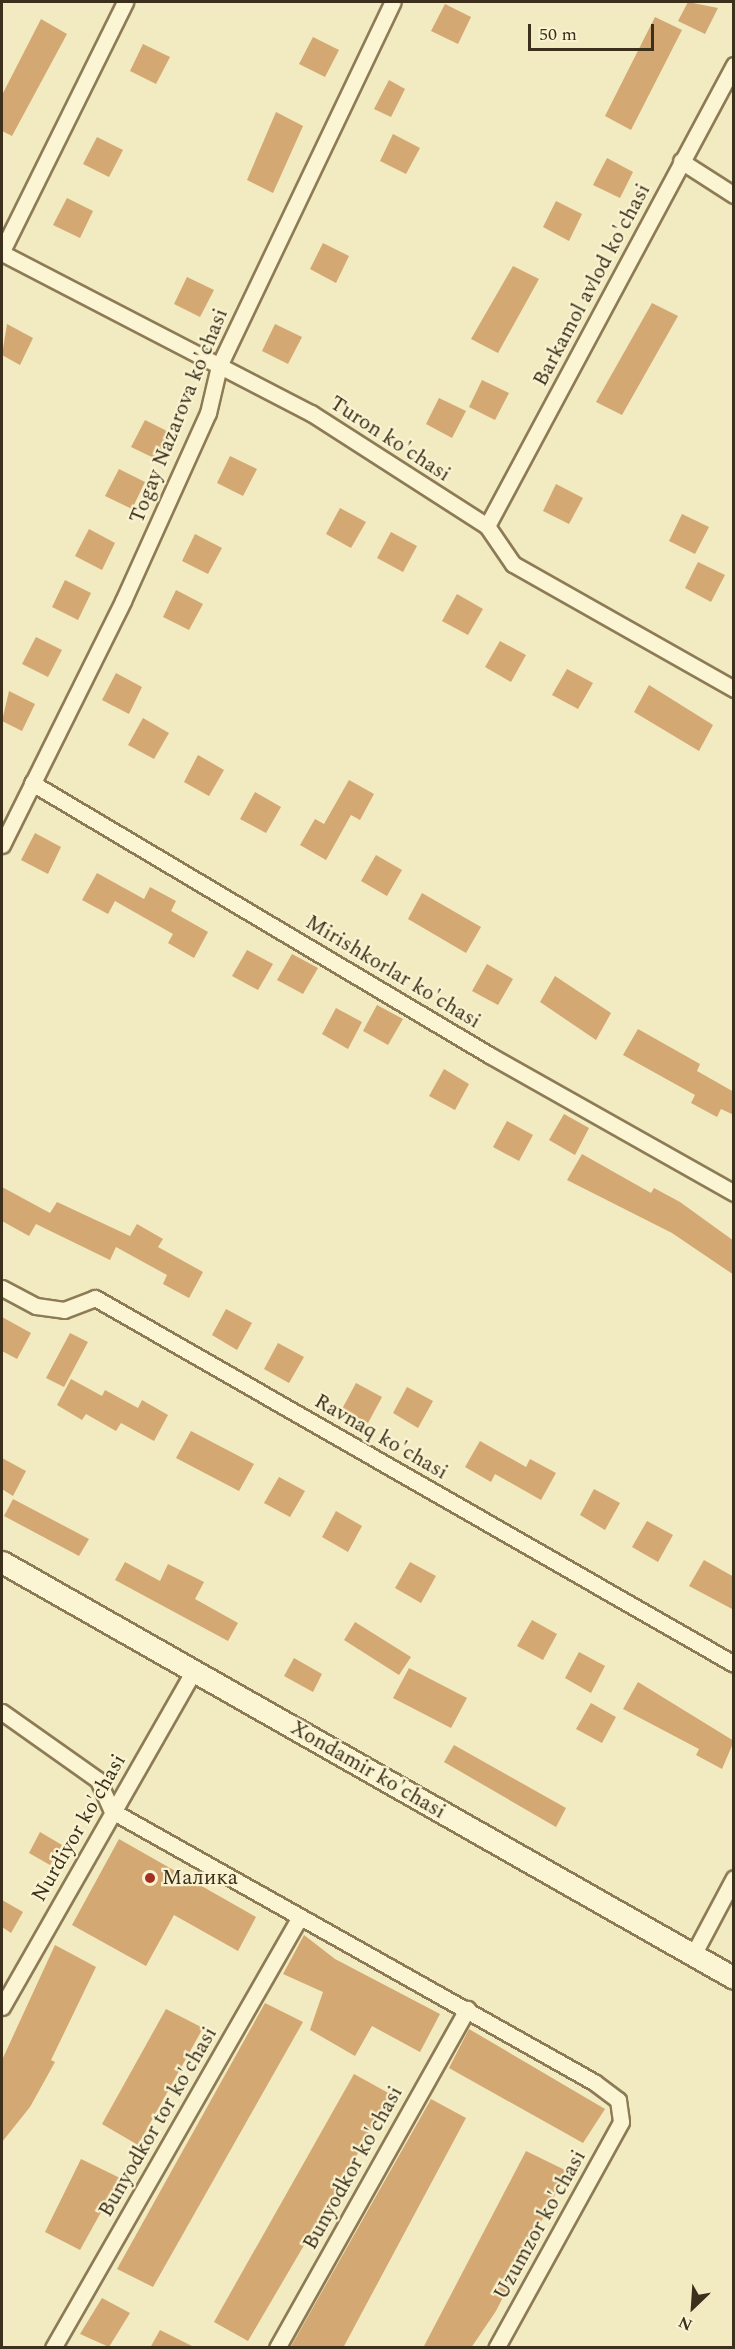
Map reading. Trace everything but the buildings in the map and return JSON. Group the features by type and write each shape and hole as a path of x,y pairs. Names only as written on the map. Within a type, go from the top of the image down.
{"main road":[{"name":"Xondamir ko'chasi","path":"2,1562 734,1978"}],"street":[{"path":"2,252 125,2"},
{"name":"Togay Nazarova ko'chasi","path":"2,845 208,413 219,366 393,2"},
{"name":"Barkamol avlod ko'chasi","path":"487,526 734,64"},
{"path":"681,161 734,195"},
{"name":"Turon ko'chasi","path":"2,252 311,413 487,526 513,564 734,689"},
{"name":"Mirishkorlar ko'chasi","path":"32,783 491,1056 734,1193"},
{"name":"Ravnaq ko'chasi","path":"2,1288 36,1306 64,1310 95,1298 734,1664"},
{"name":"Nurdiyor ko'chasi","path":"2,2007 194,1671"},
{"path":"2,1712 98,1780 112,1811 467,2009"},
{"path":"693,1955 734,1878"},
{"name":"Bunyodkor tor ko'chasi","path":"55,2347 300,1917"},
{"name":"Uzumzor ko'chasi","path":"467,2009 611,2091 622,2110 621,2122 496,2348"},
{"name":"Bunyodkor ko'chasi","path":"277,2348 467,2009"}],"place":[{"name":"Малика","path":"150,1878"}]}
